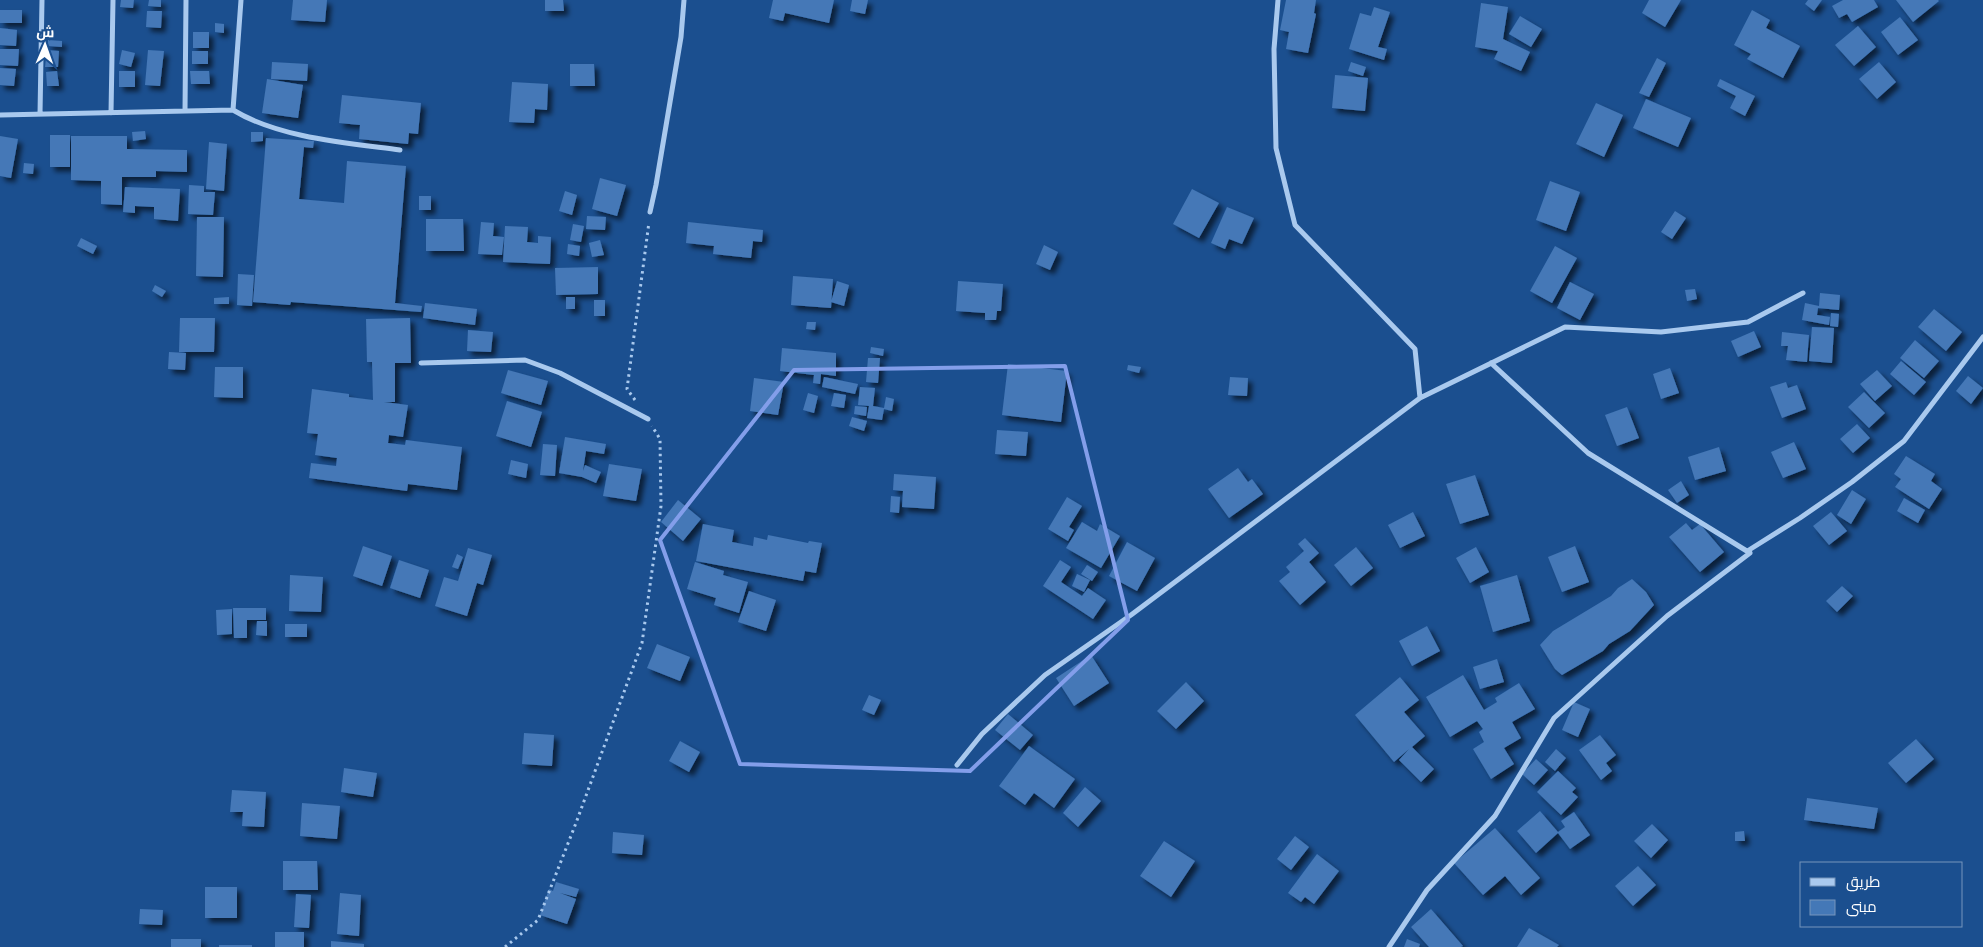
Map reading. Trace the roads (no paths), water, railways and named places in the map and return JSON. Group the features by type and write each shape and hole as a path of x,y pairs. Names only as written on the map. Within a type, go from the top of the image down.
{"street":[{"path":"40,114 42,0"},
{"path":"111,113 113,0"},
{"path":"185,111 186,0"},
{"path":"233,110 241,0"},
{"path":"650,212 681,37 684,0"},
{"path":"1278,0 1274,49 1276,148 1295,225 1415,349 1420,398"},
{"path":"0,115 233,110 252,122 325,140 400,150"},
{"path":"957,765 982,734 1045,675 1131,615 1420,398 1565,327 1661,332 1748,322 1803,293"},
{"path":"1389,947 1427,890 1495,816 1554,718 1667,616 1750,552 1749,550 1852,482 1904,440 1983,337"},
{"path":"421,363 525,360 560,373 648,419"},
{"path":"1491,364 1588,453 1750,552"}]}
